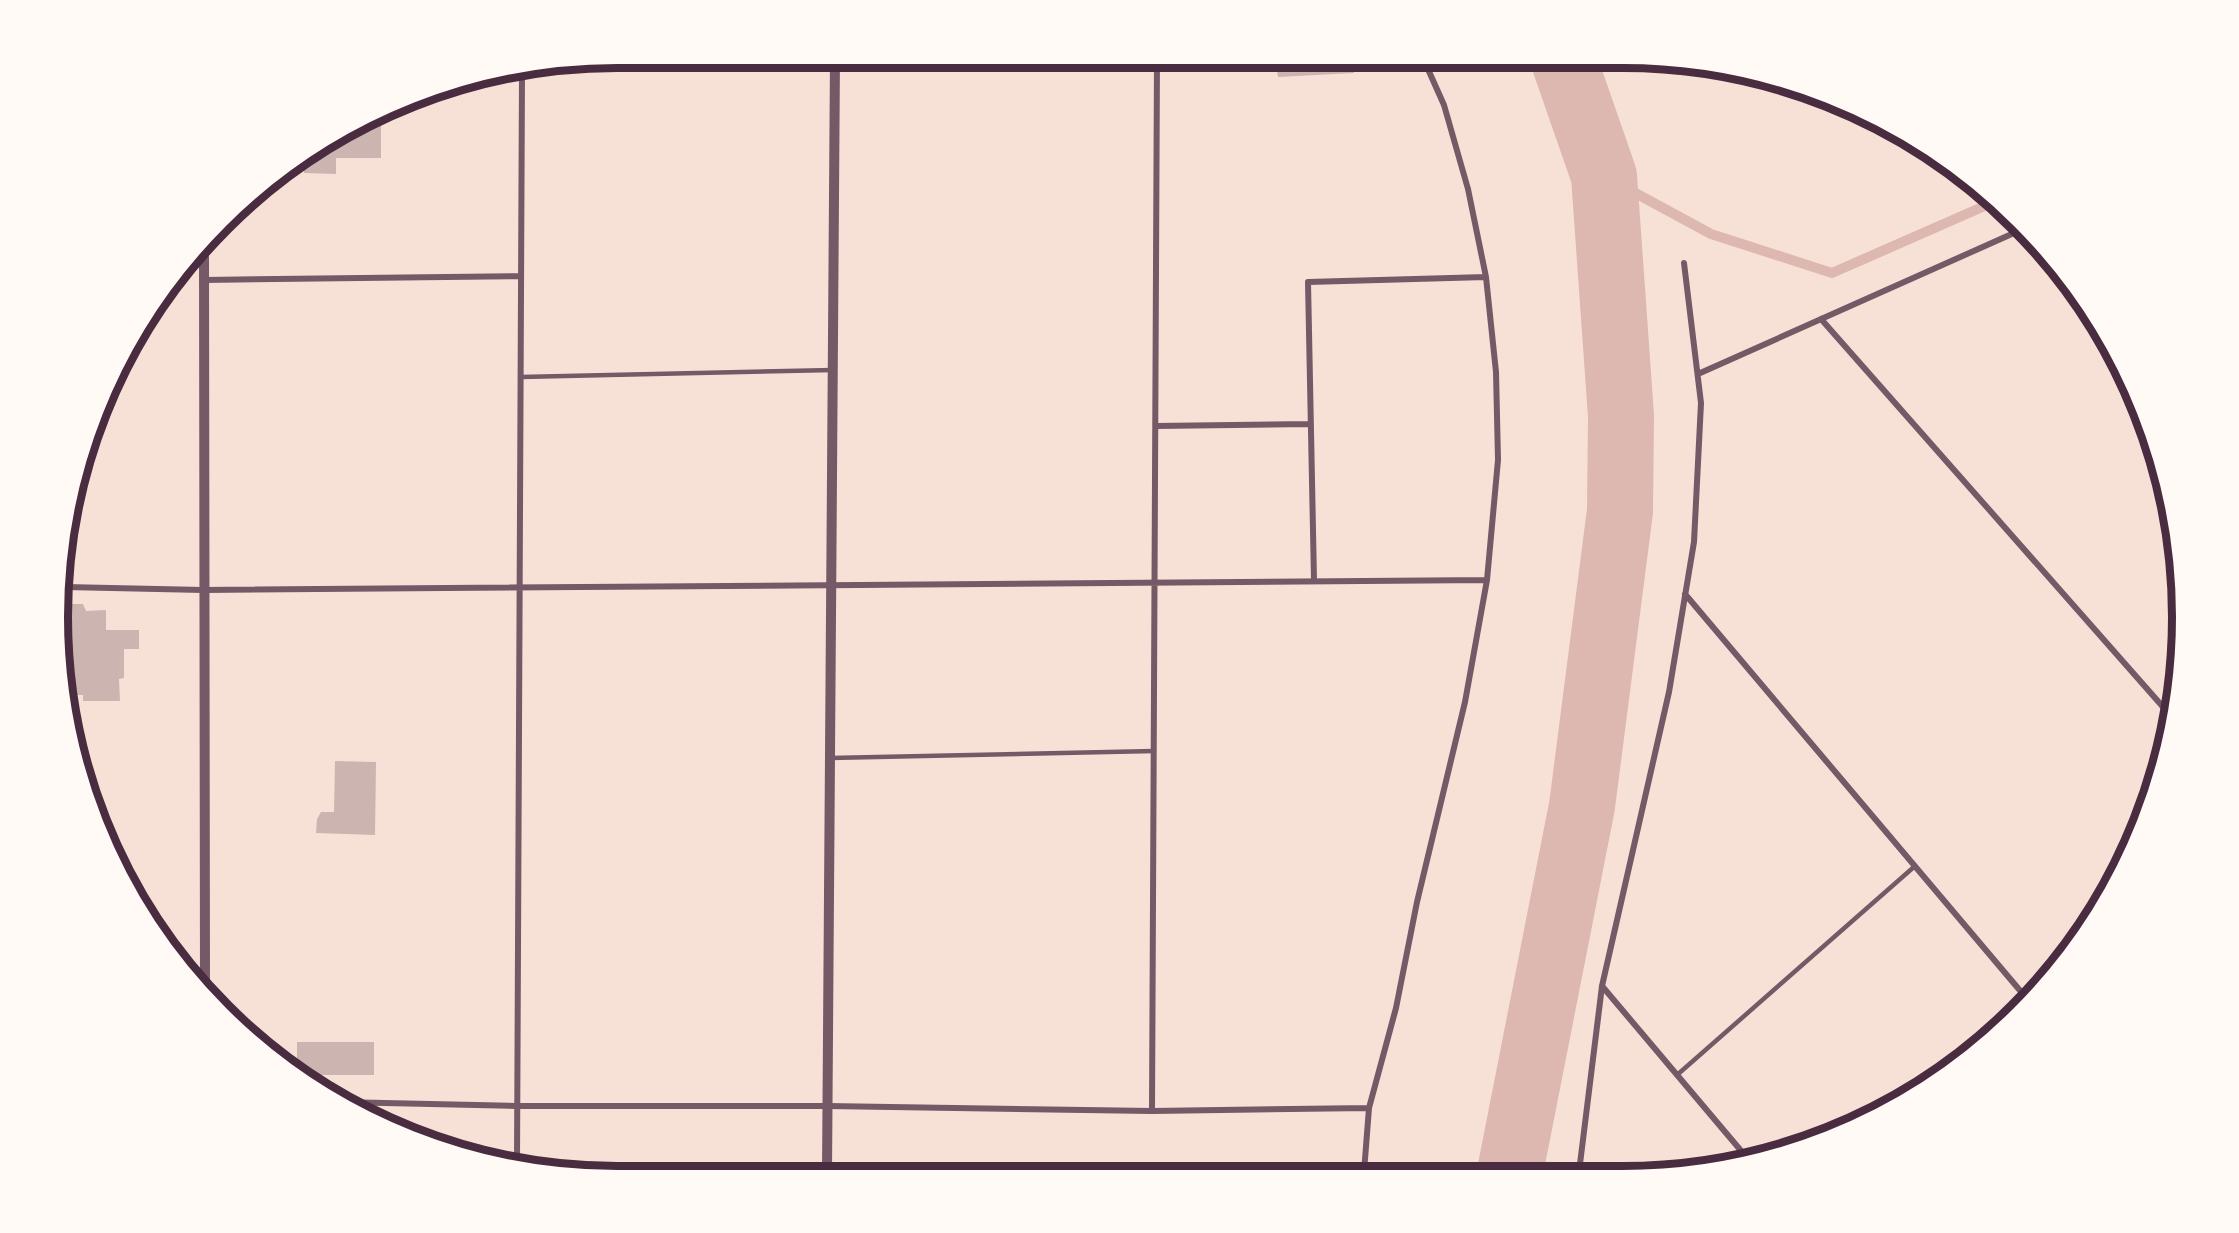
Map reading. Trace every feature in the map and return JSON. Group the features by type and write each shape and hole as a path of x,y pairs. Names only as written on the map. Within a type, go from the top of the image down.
{"street":[{"path":"827,1166 835,68"},
{"path":"1152,1111 1158,68"},
{"path":"1364,1166 1369,1108 1396,1008 1417,902 1463,713 1487,580 1498,460 1496,372 1486,277 1468,189 1444,105 1427,68"},
{"path":"517,1156 522,76"},
{"path":"1698,374 2015,233"},
{"path":"204,255 205,979"},
{"path":"1580,1166 1602,986 1669,692 1694,542 1701,403 1684,262"},
{"path":"204,280 521,276"},
{"path":"1314,580 1308,282 1486,277"},
{"path":"1821,319 2164,708"},
{"path":"1156,426 1311,424"},
{"path":"69,587 203,590 1487,580"},
{"path":"1685,594 2022,993"},
{"path":"1602,986 1742,1152"},
{"path":"362,1103 518,1106 827,1106 1152,1111 1369,1108"}],"lane":[{"path":"521,377 833,370"},
{"path":"830,758 1154,751"},
{"path":"1677,1075 1915,866"}],"building":[{"path":"1267,68 1354,68 1354,73 1278,77 1277,70 1267,70"},
{"path":"381,121 381,158 336,158 336,174 304,173 304,165 311,160"},
{"path":"68,604 83,604 86,611 106,610 106,630 139,630 139,649 124,649 124,678 119,679 120,701 83,701 83,695 73,695 72,688"},
{"path":"335,761 376,762 375,835 316,833 317,819 321,812 334,812"},
{"path":"297,1042 374,1042 374,1075 314,1075 297,1063"}],"waterway":[{"path":"1511,1166 1582,806 1620,511 1621,416 1604,176 1566,68"},
{"path":"1604,176 1711,234 1832,273 1986,206"}]}
